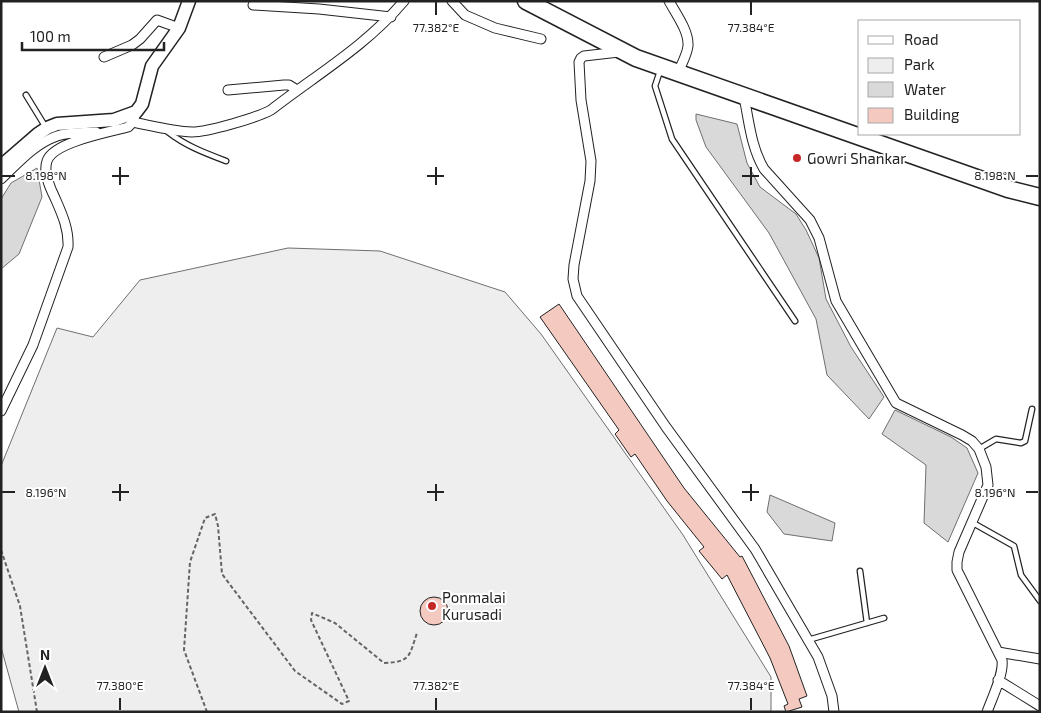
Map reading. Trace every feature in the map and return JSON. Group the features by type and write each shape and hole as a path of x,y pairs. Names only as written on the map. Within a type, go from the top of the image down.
{"highway":[{"path":"526,1 636,58 1008,188 1040,197"}],"street":[{"path":"1,411 34,345 68,247 67,230 47,174 50,155 76,141 128,127 142,104 152,66 179,28 189,1"},
{"path":"1,166 46,128 57,124 135,117 163,128 198,132 260,116 353,50 390,17 404,1"},
{"path":"452,1 465,15 495,28 541,39"},
{"path":"669,1 688,43 678,73"},
{"path":"253,5 319,9 390,17"},
{"path":"104,57 123,50 136,42 157,20 179,28"},
{"path":"623,51 584,56 580,58 579,62 581,100 591,161 590,181 574,265 574,286 577,296 666,427 755,549 818,658 832,696 834,712"},
{"path":"228,90 288,85 297,90"},
{"path":"744,97 753,142 760,162 764,169 810,220 819,238 836,301 896,402 962,435 972,441 979,449 986,467 989,481 988,488 956,562 957,570 1002,663 987,712"},
{"path":"1,180 37,146 57,136 73,133 113,131"},
{"path":"998,652 1040,659"},
{"path":"998,680 1040,706"}],"lane":[{"path":"661,67 655,86 672,139 796,321"},
{"path":"26,95 46,128"},
{"path":"163,128 180,142 226,161"},
{"path":"979,449 996,439 1025,441 1032,409"},
{"path":"973,523 1014,546 1021,575 1040,601"},
{"path":"860,571 868,623"},
{"path":"808,640 884,618"}],"path":[{"path":"207,712 184,650 190,562 205,518 215,514 218,526 222,574 295,671 342,704 349,701 311,620 312,613 335,623 384,663 399,662 408,657 417,633"},
{"path":"1,550 20,606 37,712"}],"green space":[{"path":"288,248 380,251 505,292 541,334 683,535 771,677 771,712 19,712 1,647 1,466 57,328 93,337 140,280"}],"water":[{"path":"696,114 737,124 747,163 760,187 796,214 806,230 819,258 826,299 851,347 884,397 869,419 827,375 816,319 769,233 706,147 696,120"},
{"path":"37,168 42,197 19,254 1,269 1,199 11,183"},
{"path":"895,410 951,437 967,448 978,473 948,542 924,523 926,465 882,434"},
{"path":"770,495 835,523 832,541 784,534 767,512"}],"building":[{"path":"559,304 684,488 740,557 742,556 789,646 807,696 799,699 802,707 786,712 784,706 788,704 770,658 727,575 722,579 699,551 704,547 667,501 635,454 631,457 615,434 619,430 540,317"},
{"path":"434,597 444,601 448,611 444,621 434,625 424,621 420,611 424,601"}],"place":[{"name":"Gowri Shankar","path":"797,158"},
{"name":"Ponmalai Kurusadi","path":"432,606"}]}
